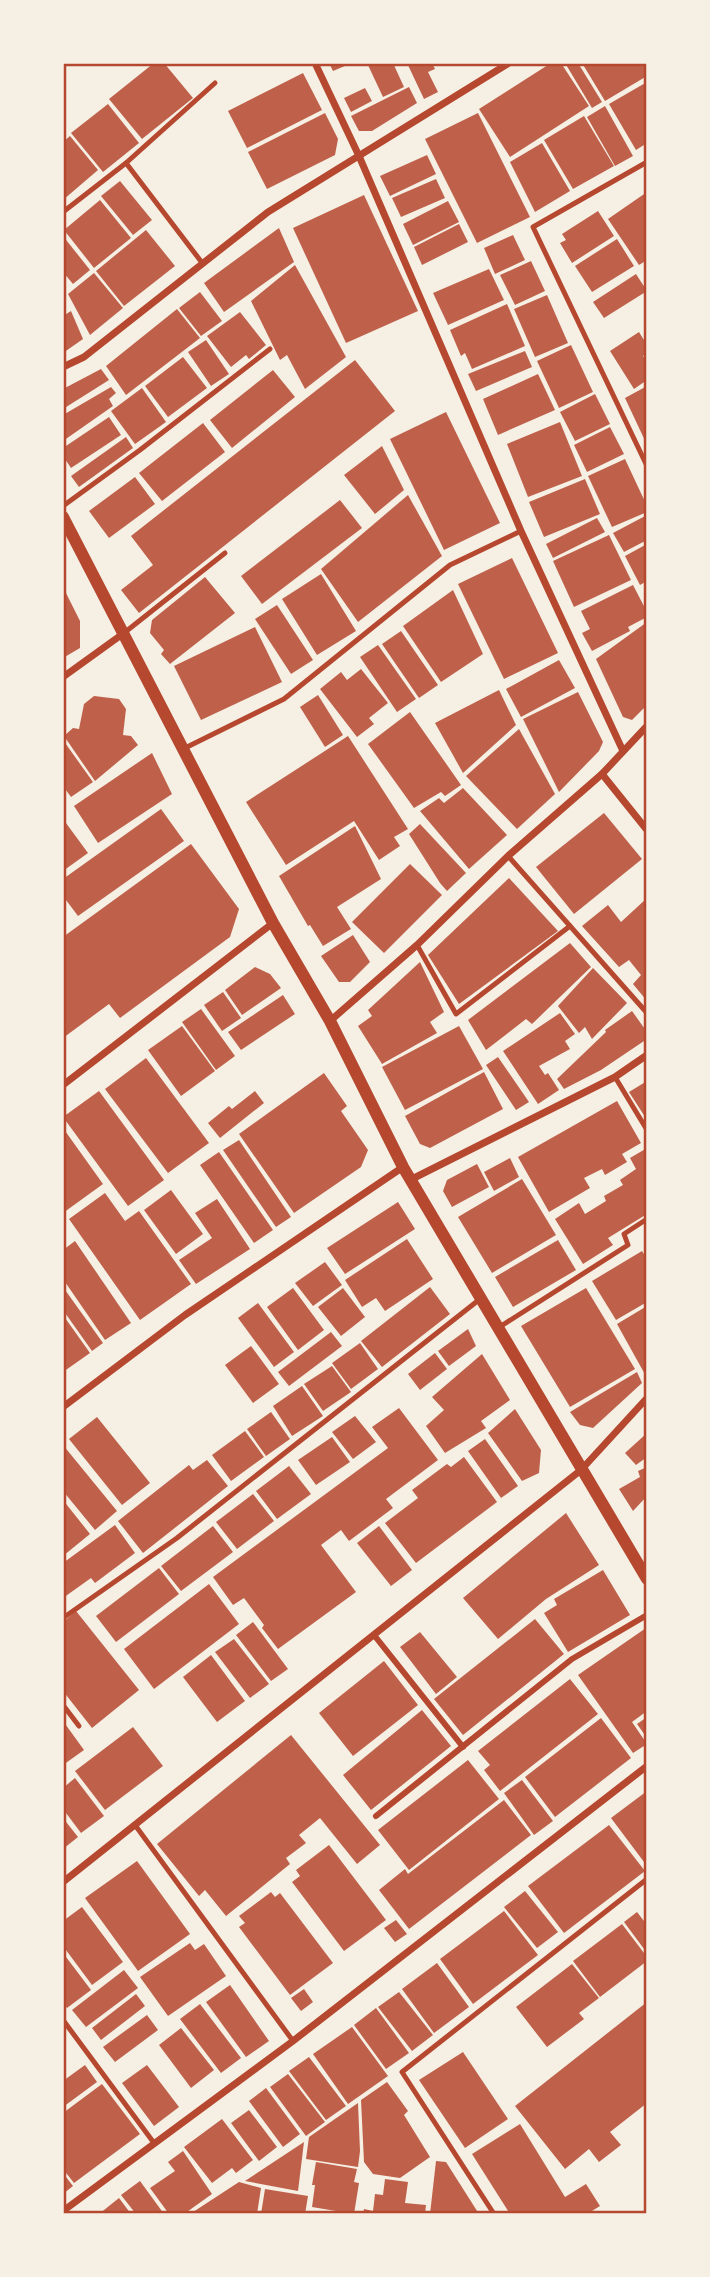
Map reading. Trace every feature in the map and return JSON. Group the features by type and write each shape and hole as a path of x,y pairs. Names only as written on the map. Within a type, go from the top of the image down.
{"street":[{"path":"315,63 359,156 521,531 622,751"},
{"path":"63,367 84,357 268,212 509,63"},
{"path":"63,517 273,923 330,1021 410,1180 647,1579"},
{"path":"63,677 124,633"},
{"path":"330,1021 417,945 508,856 602,774 647,726"},
{"path":"602,774 647,830"},
{"path":"63,1085 273,923"},
{"path":"410,1180 615,1077 647,1055"},
{"path":"63,1406 185,1315 403,1167"},
{"path":"63,1882 582,1470 647,1398"},
{"path":"376,1816 572,1659 647,1615"},
{"path":"374,1636 463,1747"},
{"path":"63,2211 293,2040 647,1766"}],"lane":[{"path":"63,212 126,163 215,83"},
{"path":"647,162 533,227 647,466"},
{"path":"126,163 202,264"},
{"path":"63,506 270,349"},
{"path":"183,749 284,699 450,565 521,531"},
{"path":"124,633 225,553"},
{"path":"508,856 647,1013"},
{"path":"417,945 456,1014 570,926"},
{"path":"615,1077 647,1130"},
{"path":"498,1328 628,1245 624,1234 647,1219"},
{"path":"63,1618 177,1538 481,1299"},
{"path":"63,1705 79,1726"},
{"path":"135,1825 293,2040"},
{"path":"494,2214 402,2072 647,1879"},
{"path":"63,2020 154,2143"}],"building":[{"path":"154,63 164,63 193,98 142,139 109,99"},
{"path":"329,63 352,63 333,71"},
{"path":"367,63 393,63 404,87 383,97"},
{"path":"407,63 432,63 435,69 428,72 438,92 424,99"},
{"path":"551,63 561,63 589,106 510,157 479,109"},
{"path":"565,63 578,63 602,102 592,108"},
{"path":"582,63 647,63 647,76 605,101"},
{"path":"303,73 322,110 247,148 228,111"},
{"path":"647,82 647,143 636,150 609,104"},
{"path":"409,87 417,103 372,131 359,131 351,116"},
{"path":"365,88 372,101 351,112 344,98"},
{"path":"108,104 139,143 103,172 71,133"},
{"path":"605,106 633,156 615,166 587,117"},
{"path":"325,113 338,139 335,155 267,189 248,152"},
{"path":"478,113 530,217 477,243 425,139"},
{"path":"584,116 614,166 573,189 544,140"},
{"path":"70,136 98,170 63,200 63,142"},
{"path":"542,143 570,191 535,212 510,162"},
{"path":"427,155 436,174 390,196 380,176"},
{"path":"436,179 445,198 401,217 392,198"},
{"path":"120,181 152,220 133,235 101,196"},
{"path":"647,192 647,260 639,265 608,219"},
{"path":"364,195 418,311 346,343 293,228"},
{"path":"100,200 131,238 94,268 64,230"},
{"path":"448,201 459,222 413,245 403,224"},
{"path":"598,211 614,236 572,263 560,243 566,240 562,234"},
{"path":"459,224 468,242 422,265 414,247"},
{"path":"279,228 294,262 224,312 204,283"},
{"path":"146,230 175,266 124,306 96,271"},
{"path":"513,235 525,260 495,274 484,248"},
{"path":"63,236 90,270 73,284 63,272"},
{"path":"617,239 634,266 592,292 575,266"},
{"path":"531,261 545,291 515,305 500,275"},
{"path":"295,265 346,357 305,389 287,355 280,360 251,301"},
{"path":"489,269 504,300 448,325 433,293"},
{"path":"94,273 123,308 90,335 68,294"},
{"path":"636,274 647,291 604,318 593,302"},
{"path":"200,292 222,321 201,336 179,308"},
{"path":"547,295 568,343 535,357 514,309"},
{"path":"507,304 525,346 472,369 465,353 461,356 450,330"},
{"path":"177,309 200,338 126,395 106,366"},
{"path":"71,311 83,339 63,353 63,316"},
{"path":"240,312 266,345 249,359 246,355 231,367 207,336"},
{"path":"639,332 647,345 647,353 643,356 647,362 647,380 634,389 610,351"},
{"path":"206,340 229,374 211,386 188,352"},
{"path":"571,345 593,392 559,408 537,361"},
{"path":"525,351 532,367 476,391 468,374"},
{"path":"183,357 207,388 168,417 145,386"},
{"path":"355,360 395,411 139,613 121,590 153,565 131,536"},
{"path":"101,369 109,380 63,409 63,389"},
{"path":"273,370 295,397 232,448 210,420"},
{"path":"538,374 555,410 498,435 483,399"},
{"path":"647,386 647,445 625,398"},
{"path":"111,387 116,393 109,399 113,406 63,441 63,415"},
{"path":"142,388 166,422 135,444 111,411"},
{"path":"595,394 610,424 575,441 560,412"},
{"path":"446,412 500,523 444,550 390,439"},
{"path":"109,417 121,435 71,468 63,456 63,448"},
{"path":"560,422 582,476 528,497 507,444"},
{"path":"203,423 225,452 162,501 139,473"},
{"path":"610,427 624,454 587,472 574,445"},
{"path":"126,437 133,448 79,487 71,476"},
{"path":"382,446 404,490 375,514 344,475"},
{"path":"625,459 647,506 647,512 612,527 588,476"},
{"path":"135,477 155,504 109,538 89,511"},
{"path":"585,479 600,514 544,537 529,502"},
{"path":"408,495 442,556 358,622 321,569"},
{"path":"340,500 362,528 262,604 241,576"},
{"path":"647,515 647,540 624,552 613,533"},
{"path":"597,518 605,532 553,558 546,544"},
{"path":"609,535 631,580 574,607 553,561"},
{"path":"647,544 647,581 640,585 625,556"},
{"path":"512,558 558,653 504,679 458,584"},
{"path":"321,574 356,631 317,655 282,599"},
{"path":"205,577 235,613 170,664 161,654 164,650 150,633 152,620"},
{"path":"633,585 647,617 628,627 630,631 592,651 582,633 590,629 581,611"},
{"path":"453,590 483,654 441,682 403,626"},
{"path":"65,591 80,621 80,648 63,658 63,592"},
{"path":"277,605 313,660 291,674 255,619"},
{"path":"647,622 647,705 632,720 623,717 596,659"},
{"path":"255,627 282,682 201,720 174,666"},
{"path":"401,631 438,685 419,698 382,644"},
{"path":"378,645 416,699 397,712 360,657"},
{"path":"559,660 575,688 521,717 506,689"},
{"path":"361,669 388,703 369,718 374,724 357,737 320,689 341,672 347,680"},
{"path":"499,690 516,725 463,773 435,723"},
{"path":"578,692 603,742 599,751 559,792 523,719"},
{"path":"318,695 343,735 325,747 300,707"},
{"path":"94,696 119,699 126,709 123,735 131,736 138,745 95,781 64,736 73,728 79,729 84,704"},
{"path":"410,712 461,785 445,796 441,792 414,808 368,744"},
{"path":"519,729 555,794 517,829 466,776"},
{"path":"348,736 408,829 394,837 400,846 379,860 354,821 286,865 246,802"},
{"path":"63,740 93,782 71,797 63,786"},
{"path":"152,753 172,794 98,843 74,806"},
{"path":"463,788 507,835 469,869 420,811 439,798 444,803"},
{"path":"161,809 184,841 78,916 63,896 63,879"},
{"path":"604,813 642,859 574,914 536,867"},
{"path":"63,819 88,853 63,871"},
{"path":"420,824 466,873 447,891 409,834"},
{"path":"355,826 381,879 337,907 351,929 323,946 279,876"},
{"path":"191,844 239,909 230,937 120,1018 109,1004 63,1038 63,937"},
{"path":"410,864 442,895 384,953 352,922"},
{"path":"509,878 558,931 459,1004 428,955"},
{"path":"647,898 647,1001 633,984 641,975 629,960 619,967 582,926 608,905 621,922"},
{"path":"353,935 370,962 350,982 339,982 321,956"},
{"path":"570,943 591,967 532,1024 526,1019 486,1050 468,1020"},
{"path":"420,962 444,1012 430,1022 437,1033 382,1064 358,1026 372,1016 368,1010"},
{"path":"255,967 270,974 281,988 242,1015 225,990"},
{"path":"593,968 627,1003 592,1039 585,1027 579,1033 558,1006"},
{"path":"223,992 241,1018 222,1031 204,1005"},
{"path":"283,995 295,1014 241,1050 228,1032"},
{"path":"201,1009 235,1056 216,1070 182,1022"},
{"path":"632,1011 647,1032 647,1039 601,1070 564,1089 557,1079 606,1032 605,1030"},
{"path":"560,1013 575,1034 565,1041 570,1049 539,1066 545,1075 548,1073 559,1090 538,1104 503,1051"},
{"path":"182,1026 215,1071 181,1096 148,1050"},
{"path":"459,1026 483,1069 405,1110 382,1067"},
{"path":"498,1057 529,1102 516,1110 486,1065"},
{"path":"146,1058 209,1143 168,1173 105,1089"},
{"path":"484,1072 503,1109 430,1148 420,1144 405,1116"},
{"path":"324,1073 347,1106 341,1111 368,1150 361,1167 294,1213 239,1134"},
{"path":"647,1081 647,1120 629,1092"},
{"path":"99,1091 164,1180 128,1206 63,1117"},
{"path":"255,1091 264,1103 220,1138 208,1123 229,1106 232,1109"},
{"path":"617,1101 641,1143 622,1154 627,1162 605,1175 602,1169 584,1178 590,1188 549,1212 518,1157"},
{"path":"63,1128 103,1184 63,1213"},
{"path":"239,1140 291,1217 276,1227 223,1150"},
{"path":"647,1148 647,1214 608,1238 613,1245 583,1264 555,1219 579,1203 585,1214 606,1201 604,1196 623,1185 620,1180 636,1169 630,1158"},
{"path":"219,1152 273,1230 254,1243 200,1165"},
{"path":"510,1158 519,1177 494,1191 484,1172"},
{"path":"477,1164 489,1187 452,1207 443,1191 447,1180"},
{"path":"522,1179 556,1235 492,1273 458,1217"},
{"path":"171,1190 203,1234 176,1254 144,1210"},
{"path":"105,1193 125,1221 139,1211 191,1284 140,1320 69,1219"},
{"path":"217,1199 250,1249 196,1284 179,1260 212,1238 195,1213"},
{"path":"398,1202 415,1229 345,1274 327,1248"},
{"path":"407,1239 433,1279 385,1311 376,1298 362,1307 345,1280"},
{"path":"558,1240 576,1270 513,1307 495,1277"},
{"path":"75,1241 131,1323 105,1340 63,1279 63,1250"},
{"path":"642,1251 647,1259 647,1302 616,1320 592,1281"},
{"path":"325,1262 342,1285 313,1306 295,1283"},
{"path":"63,1287 103,1343 92,1351 63,1310"},
{"path":"430,1287 450,1314 382,1367 361,1341"},
{"path":"293,1288 324,1330 298,1350 267,1307"},
{"path":"343,1288 365,1317 341,1336 318,1307"},
{"path":"586,1288 635,1369 570,1407 521,1326"},
{"path":"258,1303 294,1352 274,1367 238,1318"},
{"path":"647,1306 647,1378 617,1324"},
{"path":"63,1315 90,1353 63,1372"},
{"path":"468,1329 476,1346 449,1366 438,1351"},
{"path":"331,1332 342,1346 289,1386 278,1372"},
{"path":"360,1343 378,1369 351,1389 332,1363"},
{"path":"251,1346 279,1384 253,1403 225,1365"},
{"path":"435,1353 447,1369 420,1390 408,1374"},
{"path":"482,1354 510,1400 481,1421 486,1428 445,1453 426,1426 444,1410 432,1397"},
{"path":"332,1366 351,1392 323,1411 304,1384"},
{"path":"637,1372 642,1383 593,1428 580,1425 570,1412"},
{"path":"302,1386 323,1416 292,1436 273,1406"},
{"path":"399,1408 438,1460 386,1499 393,1508 349,1541 341,1530 321,1545 356,1592 278,1649 244,1598 233,1605 213,1577 388,1448 372,1427"},
{"path":"515,1409 541,1450 539,1473 522,1481 488,1433"},
{"path":"271,1412 290,1439 266,1456 247,1429"},
{"path":"355,1416 376,1442 353,1459 332,1432"},
{"path":"97,1417 150,1483 122,1505 69,1439"},
{"path":"245,1431 264,1457 231,1481 212,1455"},
{"path":"647,1433 647,1457 636,1465 625,1453"},
{"path":"332,1437 350,1462 316,1485 298,1460"},
{"path":"485,1439 518,1486 501,1498 468,1451"},
{"path":"63,1445 117,1511 95,1530 63,1491"},
{"path":"464,1457 497,1502 416,1563 385,1523 418,1498 412,1490 447,1464 451,1467"},
{"path":"207,1460 228,1486 143,1553 118,1521 189,1465 193,1470"},
{"path":"289,1466 311,1494 277,1519 256,1491"},
{"path":"647,1467 647,1496 633,1511 619,1489 640,1477 638,1471"},
{"path":"253,1494 274,1521 237,1549 216,1522"},
{"path":"63,1500 90,1534 63,1556"},
{"path":"566,1513 599,1565 546,1599 498,1639 463,1598"},
{"path":"115,1525 135,1553 95,1583 91,1578 63,1598 63,1563"},
{"path":"213,1526 233,1552 181,1591 161,1566"},
{"path":"379,1526 412,1570 391,1586 357,1543"},
{"path":"159,1568 179,1594 116,1642 96,1616"},
{"path":"603,1570 630,1615 568,1652 544,1613 557,1605 554,1599"},
{"path":"209,1584 239,1624 154,1689 124,1649"},
{"path":"76,1611 139,1690 92,1728 63,1691 63,1622"},
{"path":"535,1619 564,1654 463,1735 434,1699"},
{"path":"253,1622 288,1669 271,1681 236,1635"},
{"path":"646,1628 647,1711 632,1722 647,1744 633,1753 578,1675"},
{"path":"420,1632 457,1677 436,1694 400,1647"},
{"path":"234,1639 269,1684 250,1698 215,1652"},
{"path":"211,1655 245,1701 217,1722 183,1677"},
{"path":"384,1661 418,1705 353,1756 319,1713"},
{"path":"570,1679 598,1714 500,1791 484,1770 490,1765 478,1751"},
{"path":"422,1710 451,1746 371,1810 343,1775"},
{"path":"647,1717 647,1738 637,1724"},
{"path":"601,1718 631,1758 555,1817 525,1777"},
{"path":"63,1721 84,1750 63,1765"},
{"path":"133,1727 163,1766 105,1810 75,1771"},
{"path":"291,1735 380,1845 357,1864 320,1818 299,1835 306,1843 286,1858 290,1864 226,1916 205,1890 199,1896 157,1844"},
{"path":"468,1760 499,1799 409,1870 378,1830"},
{"path":"75,1778 104,1816 81,1833 63,1809 63,1788"},
{"path":"522,1780 553,1821 534,1835 504,1793"},
{"path":"647,1791 647,1866 611,1818"},
{"path":"504,1800 531,1835 409,1929 379,1890 405,1869 408,1874"},
{"path":"63,1818 78,1837 63,1849"},
{"path":"609,1825 645,1871 564,1933 528,1886"},
{"path":"329,1845 386,1920 344,1951 292,1882 300,1876 296,1870"},
{"path":"137,1861 190,1934 138,1971 85,1898"},
{"path":"525,1891 558,1932 537,1948 504,1907"},
{"path":"271,1892 275,1897 280,1893 333,1963 290,1995 239,1927 245,1923 239,1916"},
{"path":"82,1907 123,1962 92,1985 63,1946 63,1921"},
{"path":"504,1911 538,1955 473,2004 440,1959"},
{"path":"637,1912 647,1925 647,1953 624,1922"},
{"path":"396,1920 407,1934 395,1942 384,1928"},
{"path":"622,1924 647,1957 647,1961 600,1997 573,1961"},
{"path":"190,1943 195,1950 204,1944 226,1976 168,2016 140,1977"},
{"path":"63,1953 91,1990 67,2008 63,2003"},
{"path":"437,1963 469,2007 434,2033 402,1989"},
{"path":"572,1964 599,1998 579,2013 584,2019 547,2047 516,2007"},
{"path":"124,1970 138,1988 86,2027 72,2010"},
{"path":"230,1985 269,2041 246,2057 206,2002"},
{"path":"304,1989 313,2002 301,2011 291,1998"},
{"path":"399,1992 433,2035 412,2051 378,2007"},
{"path":"136,1994 145,2006 101,2040 92,2028"},
{"path":"647,2002 647,2103 610,2132 621,2145 599,2162 589,2149 565,2169 515,2106"},
{"path":"200,2004 241,2058 221,2073 180,2019"},
{"path":"376,2008 409,2053 386,2069 354,2025"},
{"path":"147,2015 158,2030 115,2062 103,2047"},
{"path":"352,2027 388,2076 348,2104 313,2054"},
{"path":"181,2028 214,2070 191,2088 159,2045"},
{"path":"463,2052 508,2119 465,2148 419,2080"},
{"path":"309,2057 346,2106 326,2120 289,2071"},
{"path":"85,2065 97,2082 63,2107 63,2081"},
{"path":"147,2065 179,2107 154,2126 122,2083"},
{"path":"288,2074 325,2122 306,2136 270,2087"},
{"path":"387,2082 408,2111 404,2115 430,2157 400,2178 373,2174 364,2162 361,2100"},
{"path":"102,2084 140,2134 74,2183 63,2169 63,2113"},
{"path":"266,2088 300,2134 283,2147 249,2101"},
{"path":"358,2103 358,2167 306,2159 309,2137"},
{"path":"249,2110 277,2147 259,2161 231,2123"},
{"path":"222,2119 253,2160 236,2173 232,2168 212,2183 184,2147"},
{"path":"520,2124 565,2197 586,2184 600,2206 587,2214 510,2214 472,2154"},
{"path":"304,2142 298,2191 245,2181"},
{"path":"183,2151 212,2194 184,2214 169,2214 150,2188 175,2171 168,2162"},
{"path":"436,2161 446,2162 479,2214 430,2214"},
{"path":"316,2162 357,2169 354,2182 359,2183 354,2214 312,2207"},
{"path":"63,2173 73,2186 63,2194"},
{"path":"385,2179 408,2182 405,2203 426,2205 425,2214 363,2214 364,2209 373,2211 375,2194 383,2195"},
{"path":"140,2181 164,2214 136,2214 121,2195"},
{"path":"239,2182 261,2188 257,2214 190,2214"},
{"path":"265,2189 308,2196 305,2214 261,2214"},
{"path":"119,2198 131,2214 99,2214"}]}
